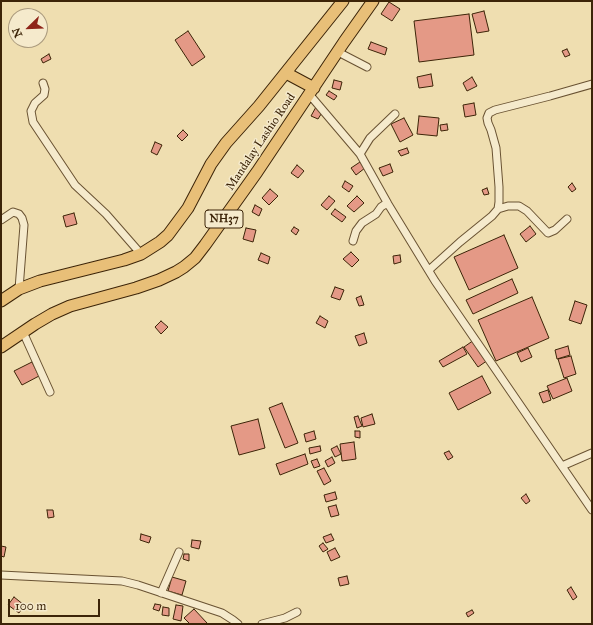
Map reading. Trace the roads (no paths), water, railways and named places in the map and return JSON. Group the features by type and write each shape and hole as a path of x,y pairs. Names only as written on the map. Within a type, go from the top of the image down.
{"highway":[{"name":"Mandalay Lashio Road","path":"1,302 19,289 40,281 99,267 141,254 168,235 188,208 211,164 226,143 259,106 343,1"},
{"name":"Mandalay Lashio Road","path":"1,347 52,314 70,306 136,288 170,275 184,267 195,258 257,172 373,1"},
{"path":"286,72 312,91"}],"street":[{"path":"338,52 367,67"},
{"path":"42,83 45,89 44,95 35,103 30,111 33,122 75,185 106,214 141,254"},
{"path":"429,270 492,216 498,209 499,187 496,148 487,118 489,113 495,110 592,84"},
{"path":"312,91 360,154 388,204 429,270 592,510"},
{"path":"360,154 370,138 395,114"},
{"path":"354,242 356,231 362,223 376,214 381,207 388,204"},
{"path":"498,209 508,206 519,206 527,211 548,233 555,230 567,219"},
{"path":"1,220 13,212 19,214 24,225 19,289"},
{"path":"23,332 50,392"},
{"path":"562,466 592,453"},
{"path":"161,593 178,552"},
{"path":"1,575 122,581 222,613 238,624"},
{"path":"262,624 286,618 297,612"}]}
